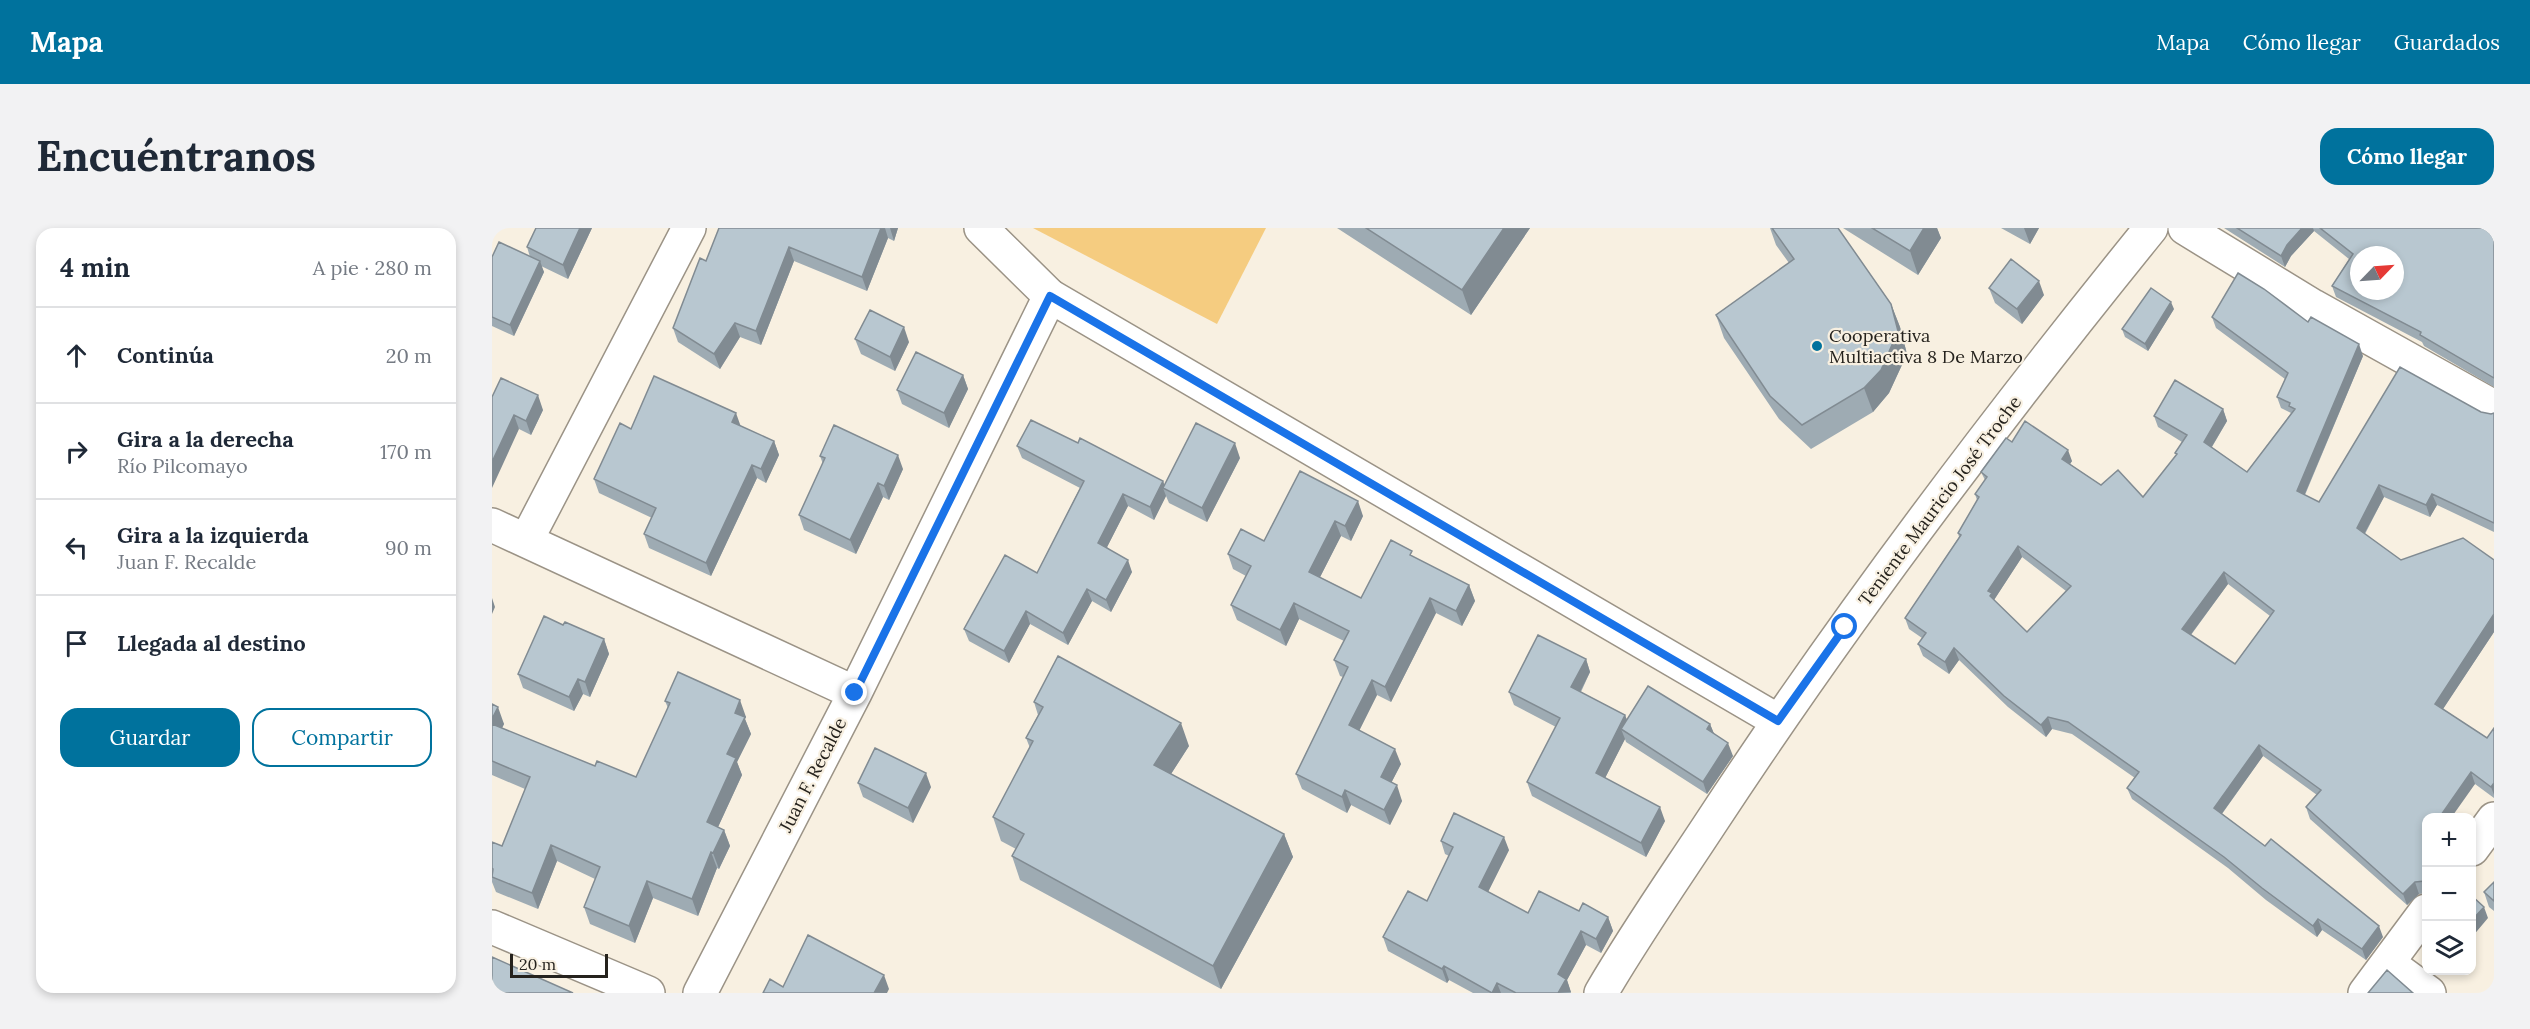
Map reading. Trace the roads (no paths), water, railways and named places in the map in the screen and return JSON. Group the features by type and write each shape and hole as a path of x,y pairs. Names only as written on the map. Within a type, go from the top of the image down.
{"street":[{"path":"527,539 689,228"},
{"path":"981,228 1050,296 1778,721"},
{"name":"Teniente Mauricio José Troche","path":"1601,993 1778,721 1851,619 2020,394 2151,228"},
{"path":"2185,228 2313,306 2494,407"},
{"name":"Juan F. Recalde","path":"700,993 855,693 1050,296"},
{"path":"492,525 527,539 855,693"},
{"path":"2476,844 2494,819"},
{"path":"2365,993 2422,918"},
{"path":"492,927 648,993"},
{"path":"2388,963 2429,993"}],"place":[{"name":"Cooperativa Multiactiva 8 De Marzo","path":"1817,346"}]}
